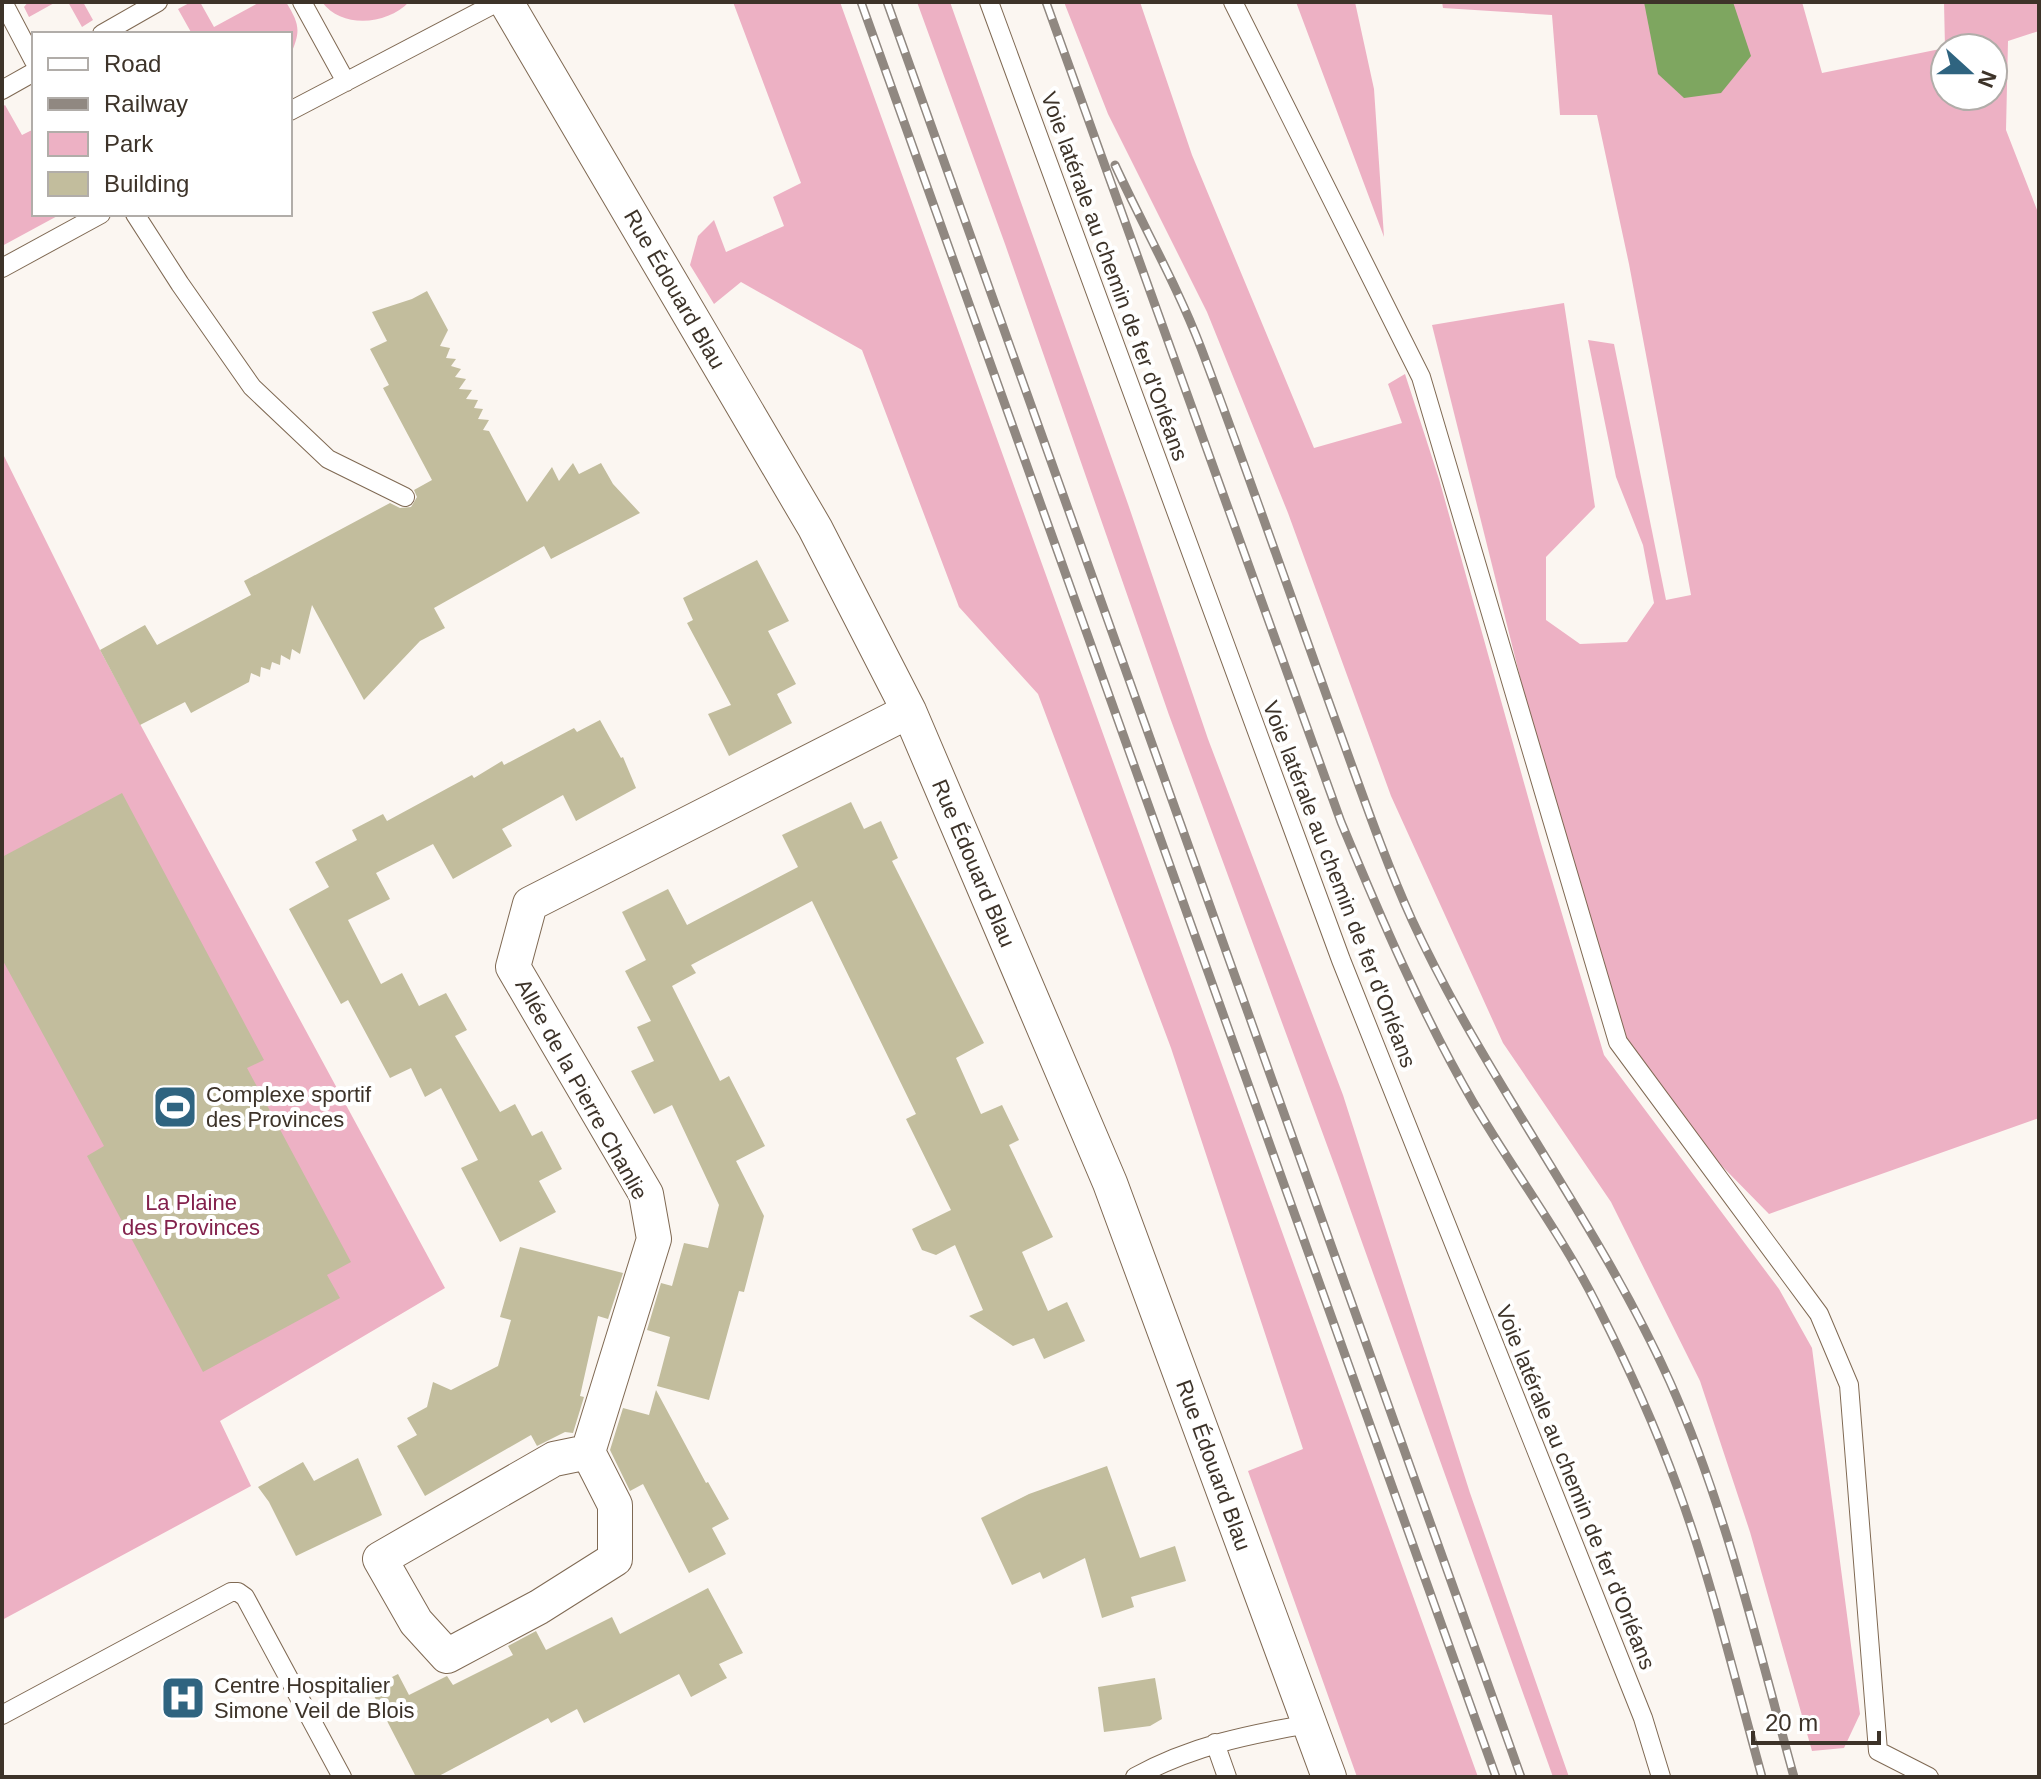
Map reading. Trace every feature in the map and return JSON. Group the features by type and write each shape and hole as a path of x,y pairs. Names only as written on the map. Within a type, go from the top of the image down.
{"street":[{"name":"Rue Édouard Blau","path":"506,2 815,528 909,711 1110,1183 1329,1777"},
{"name":"Allée de la Pierre Chanlie","path":"588,1452 654,1239 646,1194 513,967 530,904 909,711"},
{"path":"588,1452 615,1505 615,1559 539,1607 447,1656 416,1622 380,1559 554,1459 588,1452"}],"lane":[{"path":"3,2 32,57"},
{"path":"106,32 158,2"},
{"path":"302,2 346,82"},
{"path":"292,110 498,2"},
{"name":"Voie latérale au chemin de fer d'Orléans","path":"989,2 1341,960 1643,1718 1661,1777"},
{"path":"1233,2 1421,377 1618,1042 1819,1314 1849,1385 1878,1751 1929,1777"},
{"path":"2,90 32,73"},
{"path":"2,268 97,216"},
{"path":"136,216 252,387 328,459 405,497"},
{"path":"2,1715 231,1592 238,1592 245,1597 342,1777"},
{"path":"1135,1777 1164,1761 1215,1743 1309,1724"},
{"path":"1215,1743 1227,1777"}],"green space":[{"path":"28,2 56,2 29,17 24,7"},
{"path":"68,2 83,2 93,20 82,27"},
{"path":"191,2 200,2 214,27 260,2 286,2 297,28 296,40 292,51 292,32 191,32 178,9"},
{"path":"322,2 409,2 389,16 365,21 341,17"},
{"path":"733,2 840,2 1478,1777 1357,1777 1248,1471 1303,1449 1171,1048 1038,694 959,607 862,350 741,282 714,304 690,265 698,236 714,220 726,252 784,226 773,197 801,183"},
{"path":"917,2 950,2 1208,739 1343,1095 1470,1493 1569,1777 1553,1777 1338,1175 1169,715"},
{"path":"1064,2 1140,2 1192,155 1314,448 1402,423 1388,384 1405,374 1439,479 1604,1055 1779,1289 1812,1348 1860,1714 1844,1748 1812,1751 1750,1532 1700,1381 1611,1202 1503,1043 1391,796 1288,513 1207,312 1108,114"},
{"path":"1296,2 1355,2 1374,89 1384,237"},
{"path":"1442,2 1802,2 1822,73 1929,51 1929,112 2006,112 2006,130 2039,215 2039,1118 1769,1214 1717,1161 1624,1034 1526,701 1432,325 1564,303 1595,507 1546,557 1546,620 1580,644 1627,642 1654,603 1643,545 1616,477 1588,340 1614,344 1666,600 1691,595 1629,264 1597,115 1560,115 1552,15 1443,8"},
{"path":"1944,2 2039,2 2039,31 2009,41 2009,32 1945,32"},
{"path":"5,105 22,135 32,130 32,216 57,216 2,246 2,107"},
{"name":"La Plaine des Provinces","path":"2,452 100,650 445,1288 220,1421 251,1486 2,1620"}],"shaded area":[{"path":"1644,2 1733,2 1751,56 1721,93 1684,98 1658,74"}],"building":[{"path":"427,291 448,330 440,346 450,348 446,358 456,359 451,366 461,369 455,377 466,379 459,389 472,390 466,399 478,400 474,408 483,409 478,419 489,420 483,430 489,431 527,502 552,467 559,481 573,463 579,474 601,463 613,484 640,513 551,559 544,546 434,608 445,628 420,641 364,700 312,605 300,654 292,649 290,660 281,655 280,665 272,662 270,670 261,667 260,677 251,673 249,682 191,713 185,702 140,725 100,650 145,625 157,645 251,595 244,581 390,503 400,508 411,507 417,497 414,490 432,480 383,388 389,385 370,349 387,341 372,312"},
{"path":"757,560 789,621 768,631 796,684 777,694 792,723 729,756 708,714 731,705 687,623 693,620 683,598"},
{"path":"600,720 623,757 636,788 576,821 563,795 502,829 512,846 453,879 433,844 376,873 390,899 348,920 381,984 402,973 419,1006 446,993 467,1030 455,1036 500,1112 515,1104 532,1136 542,1131 562,1169 539,1181 556,1212 500,1242 461,1168 478,1160 441,1088 425,1097 411,1068 390,1078 348,1000 341,1004 289,909 329,887 315,862 357,840 352,830 383,814 387,821 472,775 474,778 502,761 504,765 574,728 577,732"},
{"name":"Complexe sportif des Provinces","path":"122,793 264,1060 247,1068 351,1262 327,1275 340,1298 203,1372 87,1156 104,1146 2,959 2,857"},
{"path":"851,802 864,829 881,821 898,858 892,861 984,1043 956,1058 981,1114 1002,1105 1019,1140 1009,1145 1053,1237 1022,1252 1048,1311 1067,1302 1085,1341 1044,1359 1034,1338 1013,1346 969,1316 983,1310 955,1245 936,1255 922,1250 912,1229 951,1210 906,1119 916,1114 812,901 691,965 696,973 672,986 720,1081 729,1076 765,1146 736,1161 764,1216 744,1292 739,1291 709,1400 657,1386 670,1337 647,1330 661,1283 672,1286 684,1243 708,1248 719,1205 672,1105 654,1114 631,1071 654,1061 637,1027 651,1021 625,971 646,960 622,912 668,889 687,925 798,867 782,835"},
{"path":"520,1247 623,1273 608,1319 598,1316 580,1396 584,1397 573,1433 565,1432 537,1446 531,1435 425,1496 397,1446 417,1435 407,1418 427,1407 433,1382 451,1390 498,1366 511,1320 500,1317"},
{"path":"656,1390 729,1519 712,1528 726,1554 689,1573 643,1484 630,1491 610,1450 623,1408 649,1415"},
{"path":"358,1458 382,1515 296,1556 258,1487 303,1462 314,1481"},
{"path":"1107,1466 1140,1558 1175,1546 1186,1581 1131,1597 1134,1607 1102,1618 1085,1558 1043,1579 1040,1572 1012,1585 981,1518 1029,1494"},
{"path":"708,1588 743,1653 719,1664 727,1678 691,1697 679,1674 584,1723 577,1709 551,1723 548,1718 437,1777 416,1777 370,1688 398,1674 409,1695 447,1676 453,1685 513,1655 508,1646 536,1631 546,1650 612,1617 620,1634"},
{"path":"1155,1678 1162,1719 1150,1726 1104,1732 1098,1687"}],"railway":[{"path":"861,2 1496,1777"},
{"path":"887,2 1521,1777"},
{"path":"1046,2 1341,822 1436,1034 1473,1102 1585,1282 1641,1396 1677,1486 1701,1558 1762,1777"},
{"path":"1115,165 1192,325 1374,825 1412,920 1473,1037 1609,1264 1670,1382 1724,1527 1794,1777"}],"place":[{"name":"Complexe sportif des Provinces","path":"175,1107"},
{"name":"Centre Hospitalier Simone Veil de Blois","path":"183,1698"}]}
